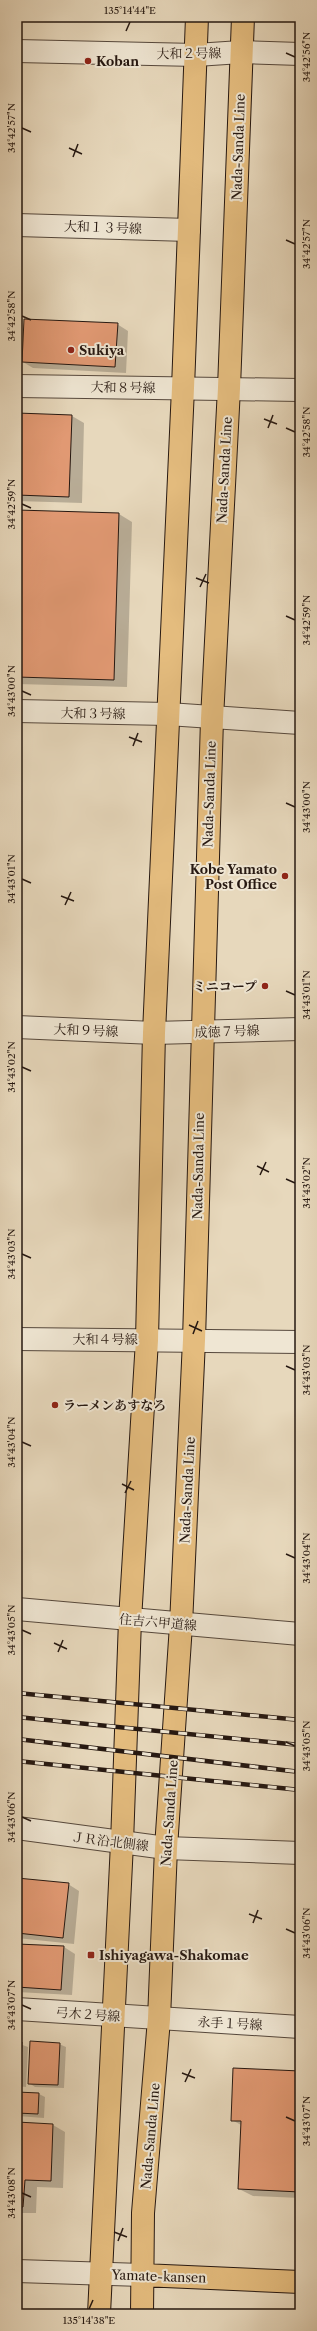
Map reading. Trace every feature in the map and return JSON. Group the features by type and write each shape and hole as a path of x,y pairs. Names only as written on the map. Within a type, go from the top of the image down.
{"main road":[{"path":"99,2314 122,1843 130,1620 147,1340 154,1033 183,388 197,17"},
{"name":"Nada-Sanda Line","path":"142,2314 144,2213 159,2018 166,1848 181,1625 194,1340 212,719 229,388 243,17"},
{"name":"Yamate-kansen","path":"142,2275 300,2282"}],"street":[{"name":"大和２号線","path":"17,51 196,55 241,52 300,54"},
{"name":"大和１３号線","path":"17,225 189,230"},
{"name":"大和８号線","path":"17,386 300,390"},
{"name":"大和３号線","path":"17,712 168,714 212,719 300,723"},
{"name":"大和９号線","path":"17,1027 154,1033"},
{"name":"成徳７号線","path":"154,1033 300,1029"},
{"name":"大和４号線","path":"17,1339 300,1342"},
{"name":"住吉六甲道線","path":"17,1609 181,1625 300,1634"},
{"name":"ＪＲ沿北側線","path":"17,1828 166,1848 300,1853"},
{"name":"弓木２号線","path":"17,2009 159,2018"},
{"name":"永手１号線","path":"159,2018 300,2027"},
{"name":"Yamate-kansen","path":"17,2271 142,2275"}],"building":[{"path":"24,319 118,323 115,367 22,362"},
{"path":"17,413 72,415 69,497 17,495"},
{"path":"17,510 119,513 114,680 17,677"},
{"path":"17,1878 69,1883 63,1938 17,1933"},
{"path":"17,1944 64,1946 61,1990 17,1987"},
{"path":"30,2041 60,2043 58,2085 28,2084"},
{"path":"17,2042 22,2042 20,2084 17,2084"},
{"path":"233,2068 300,2071 300,2192 238,2189 241,2121 231,2121"},
{"path":"17,2092 39,2093 38,2114 17,2113"},
{"path":"17,2122 53,2124 51,2181 25,2180 23,2207 17,2207"}],"railway":[{"path":"17,1693 300,1720"},
{"path":"17,1717 300,1745"},
{"path":"17,1739 300,1772"},
{"path":"17,1761 300,1790"}],"place":[{"name":"Koban","path":"88,61"},
{"name":"Sukiya","path":"71,350"},
{"name":"Kobe Yamato Post Office","path":"285,876"},
{"name":"ミニコープ","path":"265,986"},
{"name":"ラーメンあすなろ","path":"55,1405"},
{"name":"Ishiyagawa-Shakomae","path":"91,1955"}]}
